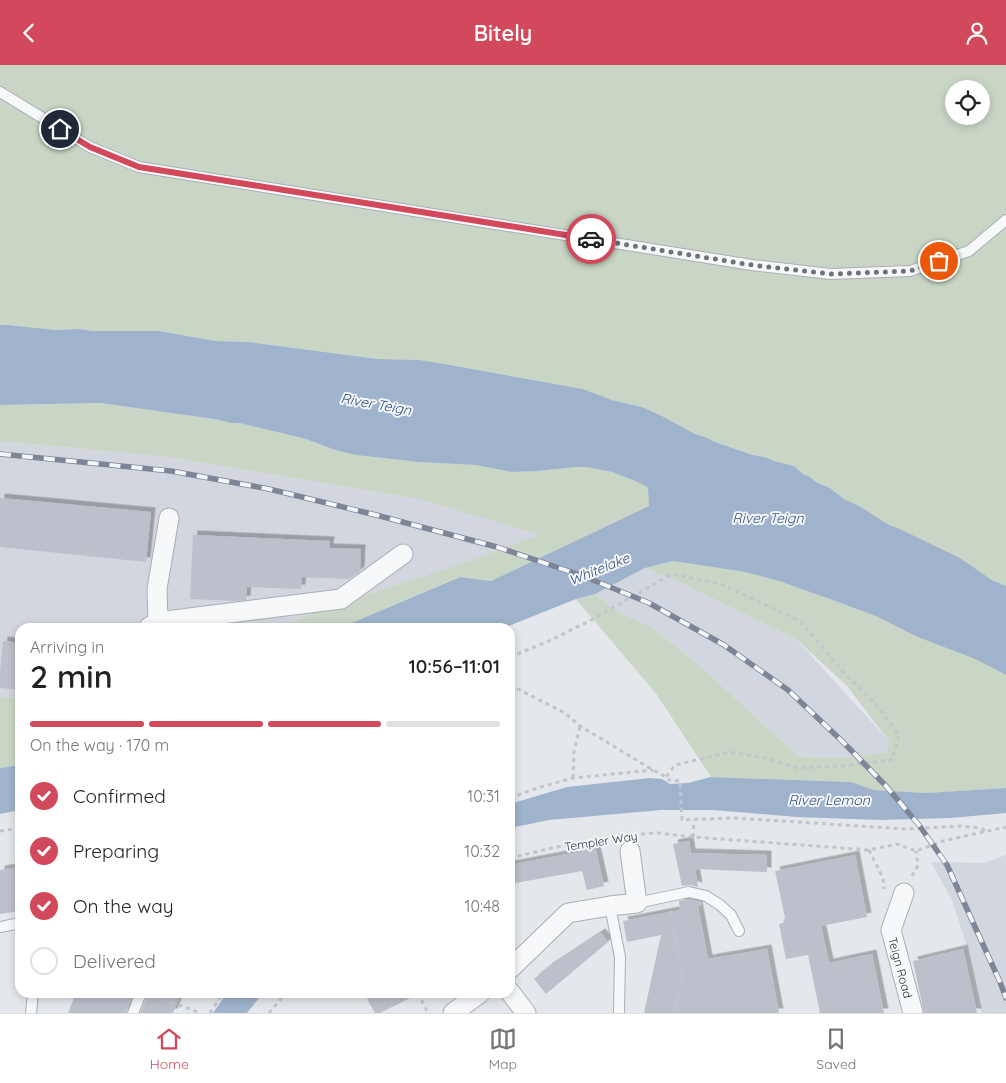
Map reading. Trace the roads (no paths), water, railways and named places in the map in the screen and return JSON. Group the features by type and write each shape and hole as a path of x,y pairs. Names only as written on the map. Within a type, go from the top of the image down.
{"street":[{"path":"154,623 157,589 169,518"},
{"path":"168,623 341,599 403,554"},
{"path":"515,964 568,913 637,903 628,841"},
{"name":"Teign Road","path":"904,893 891,930 913,1013"},
{"path":"453,1013 472,998"},
{"path":"515,998 526,1013"}],"lane":[{"path":"0,92 90,147 139,167 752,265 831,274 910,271 969,251 1006,220"},
{"path":"637,903 689,892 706,896 731,915 739,931"},
{"path":"610,906 620,957 619,1011"},
{"path":"0,927 15,924"},
{"path":"31,1013 32,998"},
{"path":"133,1013 143,998"}],"water":[{"name":"River Teign","path":"0,325 56,330 159,331 216,341 249,342 378,359 420,360 583,389 612,400 642,407 715,442 794,466 803,474 830,488 844,499 861,507 889,525 960,558 992,580 1006,586 1006,675 975,659 915,636 878,617 779,581 745,572 673,561 645,568 595,594 576,599 515,623 351,623 460,577 491,581 649,506 648,488 612,472 586,467 511,472 476,465 418,462 356,455 335,450 306,439 239,423 100,403 0,405"},
{"path":"15,766 15,811 0,814 0,768"},
{"name":"River Lemon","path":"711,777 851,782 874,790 926,793 1006,788 1006,813 950,818 881,820 797,817 713,810 661,810 549,820 515,827 515,803 567,787 650,778 662,779 670,784 688,783"},
{"path":"224,998 259,998 247,1013 213,1013"}],"railway":[{"path":"0,454 171,471 269,489 497,547 583,576 649,603 724,645 788,690 886,786 919,825 947,865 1006,998"}],"water label":[{"name":"Whitelake","path":"599,569"}]}
